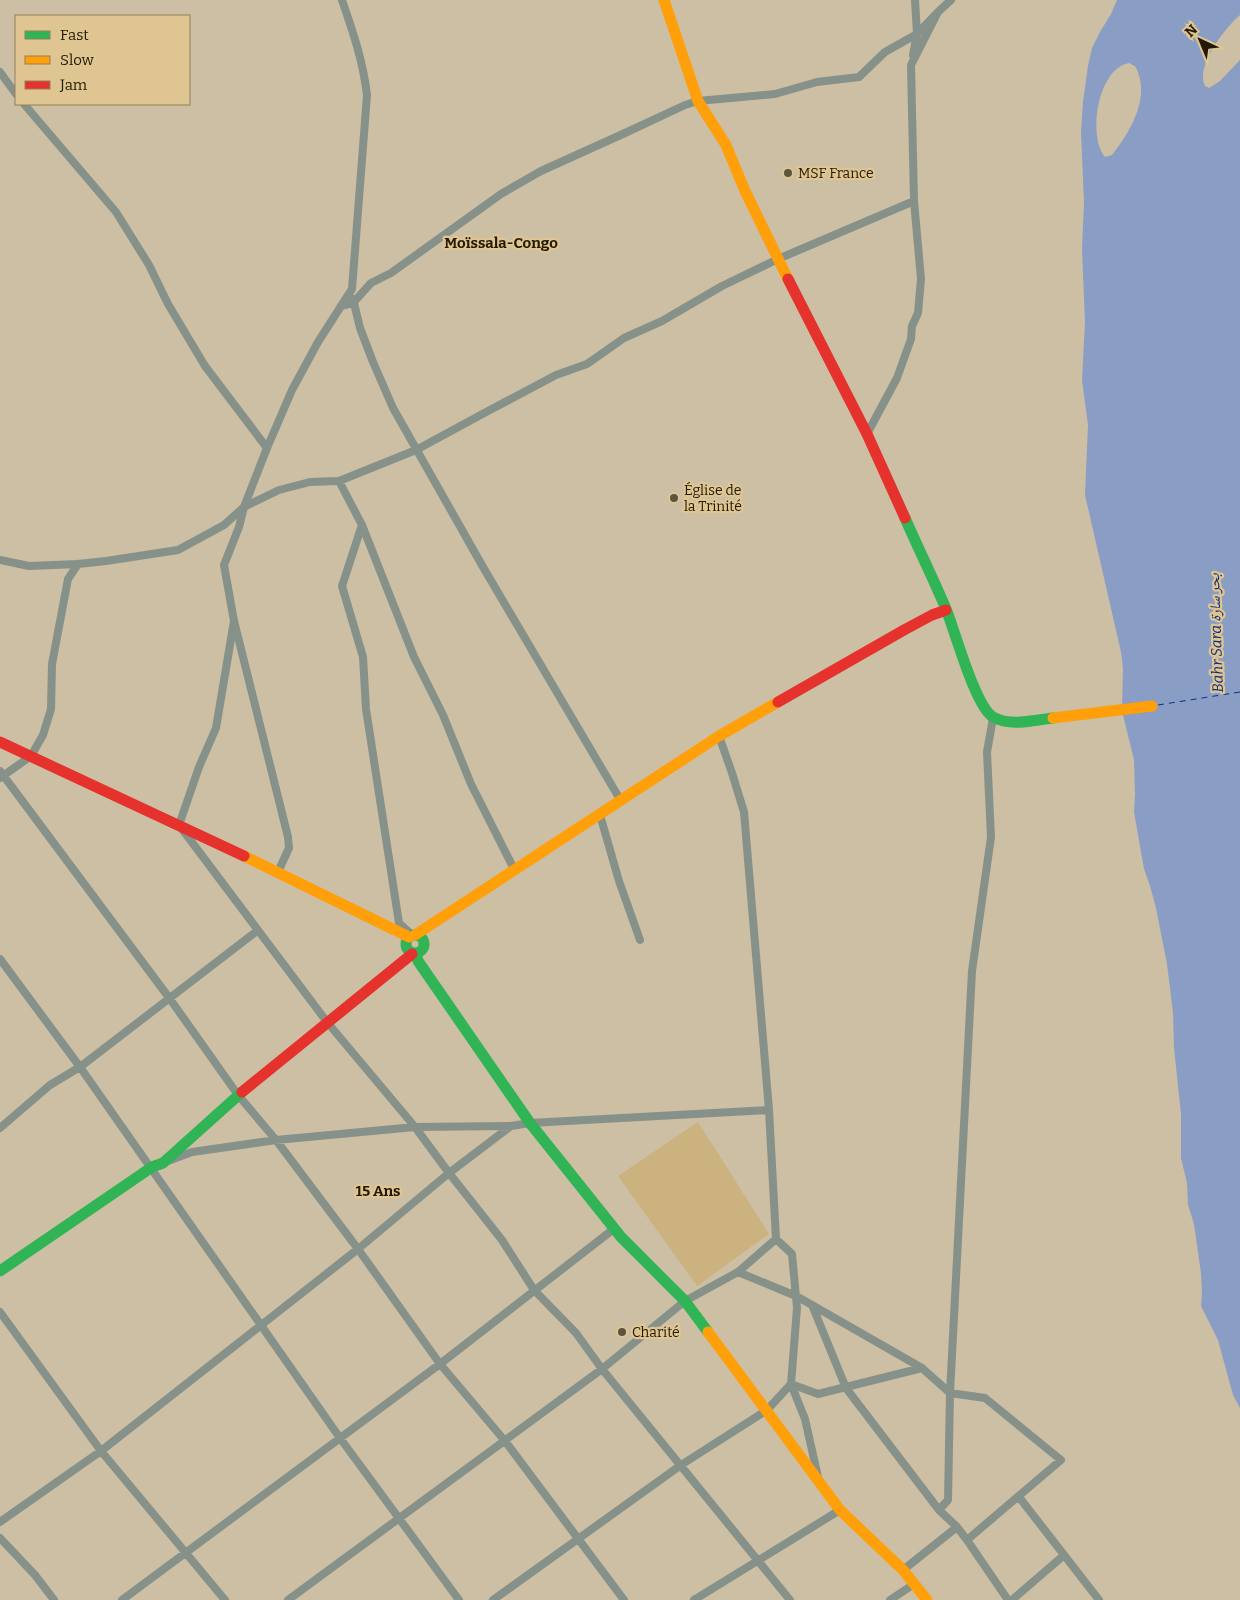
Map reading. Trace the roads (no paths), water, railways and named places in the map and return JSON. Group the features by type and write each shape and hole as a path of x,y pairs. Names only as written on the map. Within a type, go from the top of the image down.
{"main road":[{"path":"664,0 698,101 726,145 745,191 778,259 867,434 946,610 978,697 985,709 993,718 1009,723 1152,706"},
{"path":"927,1600 903,1570 840,1510 685,1301 621,1238 530,1122 414,954 409,952 405,944 412,936 719,736 904,630 932,615 946,610"},
{"path":"0,742 412,936"},
{"path":"0,1271 157,1165 238,1095 414,954"}],"street":[{"path":"342,0 365,72 367,96 352,289 353,303 360,328 392,408 620,801"},
{"path":"867,434 897,378 911,339 912,326 918,312 921,279 914,201 911,65 917,34 915,0"},
{"path":"341,306 353,303 371,283 391,273 523,180 684,105 698,101 775,94 817,82 859,77 885,52 917,34 951,0"},
{"path":"911,65 938,12"},
{"path":"0,72 15,93"},
{"path":"25,105 116,212 149,265 168,304 205,366 267,448"},
{"path":"0,560 29,566 78,564 106,562 178,550 224,525 244,506 279,490 310,482 339,480 416,450 556,375 586,364 624,338 662,321 722,286 778,259 914,201"},
{"path":"278,872 289,848 288,837 234,621 224,565 239,527 244,506 292,390 352,289"},
{"path":"339,480 362,524 414,657 443,715 471,784 514,869"},
{"path":"362,524 342,586 363,657 366,709 399,923 412,936"},
{"path":"78,564 68,579 52,664 50,709 43,735 31,756 1,775 170,999 238,1095 276,1140 358,1249 440,1364 505,1441 624,1600"},
{"path":"234,621 216,728 179,825 327,1022 415,1127 449,1174 502,1240 534,1290 576,1333 602,1368 790,1600"},
{"path":"939,1510 948,1500 950,1393 972,971 991,837 987,752 993,718"},
{"path":"719,736 744,812 770,1110 776,1239 792,1254 797,1308 791,1384 805,1418 819,1481"},
{"path":"600,815 619,880 640,940"},
{"path":"0,1128 50,1085 80,1067 257,931"},
{"path":"0,959 80,1067 157,1165 261,1324 340,1438 459,1600"},
{"path":"157,1165 192,1152 276,1140 415,1127 511,1126 530,1122 770,1110"},
{"path":"0,1522 101,1451 511,1126"},
{"path":"122,1600 440,1364 615,1228"},
{"path":"288,1600 602,1368 685,1301 738,1272 776,1239"},
{"path":"738,1272 796,1296 812,1305 922,1368 950,1393 985,1398 1061,1460 968,1540"},
{"path":"812,1305 846,1388 939,1510 968,1540 1008,1600"},
{"path":"0,1312 101,1451 225,1600"},
{"path":"791,1384 818,1394 922,1368"},
{"path":"493,1600 681,1465 767,1410 791,1384"},
{"path":"1019,1497 1099,1600"},
{"path":"694,1600 840,1510"},
{"path":"903,1570 957,1527"},
{"path":"0,1538 35,1575 54,1600"},
{"path":"1012,1600 1063,1556"},
{"path":"890,1600 914,1584"}],"water":[{"name":"Bahr Sara بحر سارة","path":"1117,0 1240,0 1240,15 1213,48 1204,68 1203,78 1205,86 1209,88 1220,81 1240,60 1240,1408 1233,1395 1218,1340 1201,1306 1201,1273 1194,1224 1188,1205 1187,1183 1181,1158 1181,1114 1167,964 1156,908 1144,869 1134,812 1134,760 1122,711 1123,669 1121,652 1085,495 1088,425 1082,380 1085,322 1082,249 1084,202 1081,132 1083,102 1092,48","holes":["1129,63 1135,66 1140,77 1141,89 1137,113 1119,146 1112,155 1105,157 1097,134 1097,119 1103,89 1118,68"]}],"place":[{"name":"MSF France","path":"788,173"},
{"name":"Église de la Trinité","path":"674,498"},
{"name":"Charité","path":"622,1332"}],"district":[{"name":"Moïssala-Congo","path":"501,243"},
{"name":"15 Ans","path":"378,1191"}]}
